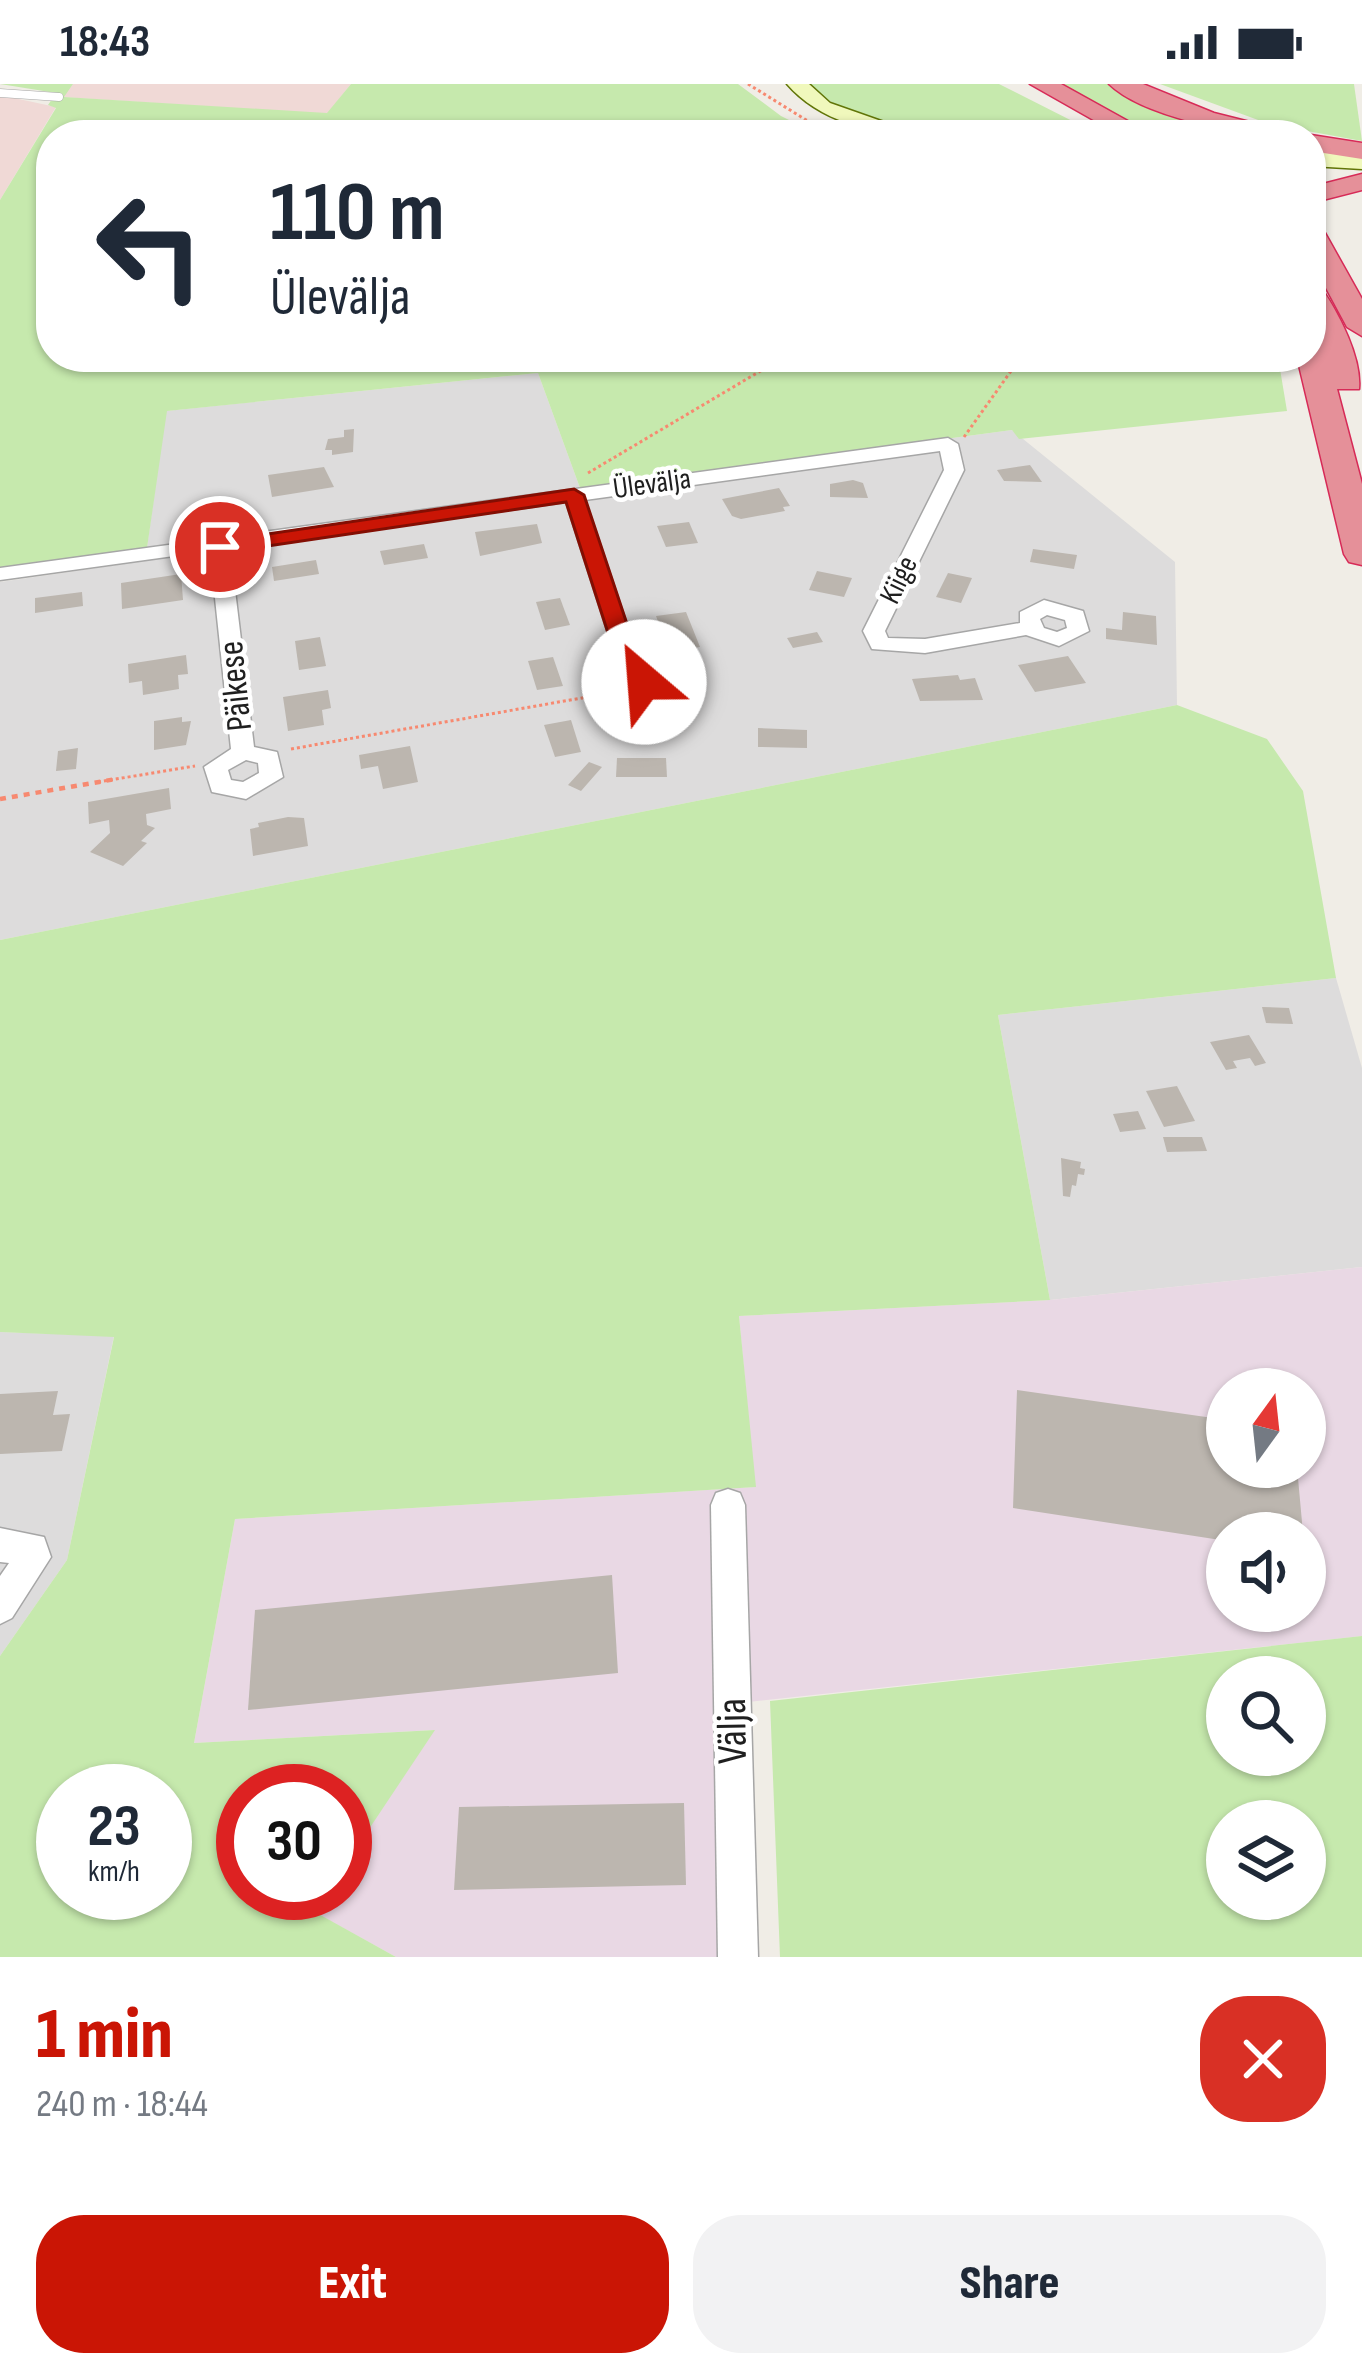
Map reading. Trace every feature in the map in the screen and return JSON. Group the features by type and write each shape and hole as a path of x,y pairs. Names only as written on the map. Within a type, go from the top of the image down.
{"highway":[{"path":"1017,84 1085,120"},
{"path":"1042,84 1111,120"},
{"path":"1121,84 1213,120"},
{"path":"1326,161 1362,166"},
{"path":"1326,186 1362,166"},
{"path":"1326,261 1362,328"},
{"path":"1326,320 1362,433"},
{"path":"1316,372 1362,554"}],"main road":[{"path":"786,88 830,120"},
{"path":"786,88 865,120"}],"street":[{"name":"Ülevälja","path":"0,574 948,444"},
{"name":"Kiige","path":"948,444 954,470 874,631 880,644 903,648 1030,628"},
{"path":"569,496 627,687"},
{"name":"Päikese","path":"220,547 242,756"},
{"name":"Välja","path":"728,1505 738,1957"},
{"path":"0,1545 32,1549 34,1557 0,1606"}],"lane":[{"path":"0,93 58,97"}],"path":[{"path":"748,84 807,120"},
{"path":"569,496 580,477 758,372"},
{"path":"948,444 962,440 972,429 1011,372"},
{"path":"0,799 627,687"}],"shaded area":[{"path":"73,84 351,84 327,114 62,97"},
{"path":"0,95 56,107 48,120 36,120 36,140 0,200"},
{"path":"538,373 580,488 1012,430 1175,562 1177,705 0,940 0,582 145,561 166,411"},
{"path":"1336,978 1362,1068 1362,1267 1050,1300 998,1015"},
{"path":"1362,1267 1362,1636 721,1705 724,1957 396,1957 329,1920 372,1920 372,1824 433,1730 194,1743 235,1519 755,1487 739,1316 1050,1300"},
{"path":"0,1332 114,1336 67,1560 0,1656"}],"green space":[{"path":"0,84 73,84 64,97 327,113 351,84 738,84 789,120 49,120 56,108 48,105 56,93"},
{"path":"807,84 999,84 1070,120 872,120 831,102"},
{"path":"1052,84 1112,84 1214,120 1124,120"},
{"path":"1160,84 1354,84 1362,141 1326,134 1326,120 1258,120"},
{"path":"36,141 36,372 1280,372 1287,411 1019,439 1012,430 580,488 538,373 167,411 147,548 0,568 0,200"},
{"path":"1177,705 1267,739 1303,791 1336,978 998,1015 1050,1300 739,1316 756,1487 235,1519 194,1743 435,1730 372,1824 372,1764 216,1764 216,1920 329,1920 396,1957 0,1957 0,1656 67,1560 114,1337 0,1332 0,940"},
{"path":"1362,1636 1362,1957 780,1957 770,1701"}],"building":[{"path":"354,429 353,452 332,455 332,450 325,450 328,439 344,437 344,430"},
{"path":"1030,465 1042,482 1004,481 997,470"},
{"path":"324,467 334,487 272,497 268,475"},
{"path":"863,483 868,498 830,497 830,484"},
{"path":"779,488 790,506 783,507 785,511 741,519 732,516 722,499"},
{"path":"689,522 698,543 666,547 657,526"},
{"path":"537,524 542,543 480,556 475,532"},
{"path":"424,544 428,558 384,565 380,551"},
{"path":"1033,549 1077,555 1074,569 1030,562"},
{"path":"316,560 319,574 274,581 272,567"},
{"path":"817,571 852,578 844,597 809,590"},
{"path":"948,573 972,578 961,603 936,597"},
{"path":"181,574 183,600 122,609 121,583"},
{"path":"82,592 83,606 35,613 35,598"},
{"path":"560,598 570,625 545,630 536,602"},
{"path":"686,612 700,647 669,652 656,616"},
{"path":"1123,612 1156,616 1157,645 1106,639 1106,628 1122,630"},
{"path":"817,632 823,642 793,648 787,638"},
{"path":"320,637 326,666 299,670 295,641"},
{"path":"186,655 188,674 178,675 179,689 143,695 142,681 129,683 128,664"},
{"path":"1068,656 1086,683 1035,692 1018,665"},
{"path":"553,657 563,686 537,690 528,661"},
{"path":"958,675 960,680 975,678 983,700 920,701 912,679"},
{"path":"328,690 331,708 322,710 324,725 288,731 283,697"},
{"path":"182,717 182,722 191,721 186,745 154,750 154,721"},
{"path":"571,720 581,752 555,757 544,725"},
{"path":"758,728 807,730 807,748 758,747"},
{"path":"410,746 418,782 383,789 378,766 361,769 359,755"},
{"path":"78,748 76,769 56,771 58,751"},
{"path":"617,758 666,758 667,777 616,777"},
{"path":"589,762 602,767 581,791 568,785"},
{"path":"169,788 171,809 146,814 147,825 155,828 123,866 90,852 110,833 109,820 89,824 88,802"},
{"path":"288,817 304,818 308,846 253,856 250,829"},
{"path":"1262,1007 1289,1008 1293,1024 1266,1023"},
{"path":"1249,1035 1266,1063 1255,1066 1250,1058 1233,1061 1237,1068 1226,1070 1210,1042"},
{"path":"1177,1086 1195,1121 1164,1127 1146,1091"},
{"path":"1138,1111 1146,1129 1120,1132 1113,1114"},
{"path":"1163,1137 1202,1137 1207,1151 1167,1152"},
{"path":"1061,1158 1081,1162 1080,1168 1085,1169 1084,1175 1078,1174 1076,1186 1072,1185 1070,1197 1063,1196"},
{"path":"1017,1390 1206,1417 1206,1488 1299,1488 1301,1512 1206,1512 1206,1538 1013,1508"},
{"path":"58,1391 53,1415 70,1414 62,1451 0,1454 0,1394"},
{"path":"612,1575 618,1673 248,1710 255,1610"},
{"path":"684,1803 686,1885 454,1890 459,1807"}],"route":[{"path":"220,547 574,495 635,683 644,682"}]}
